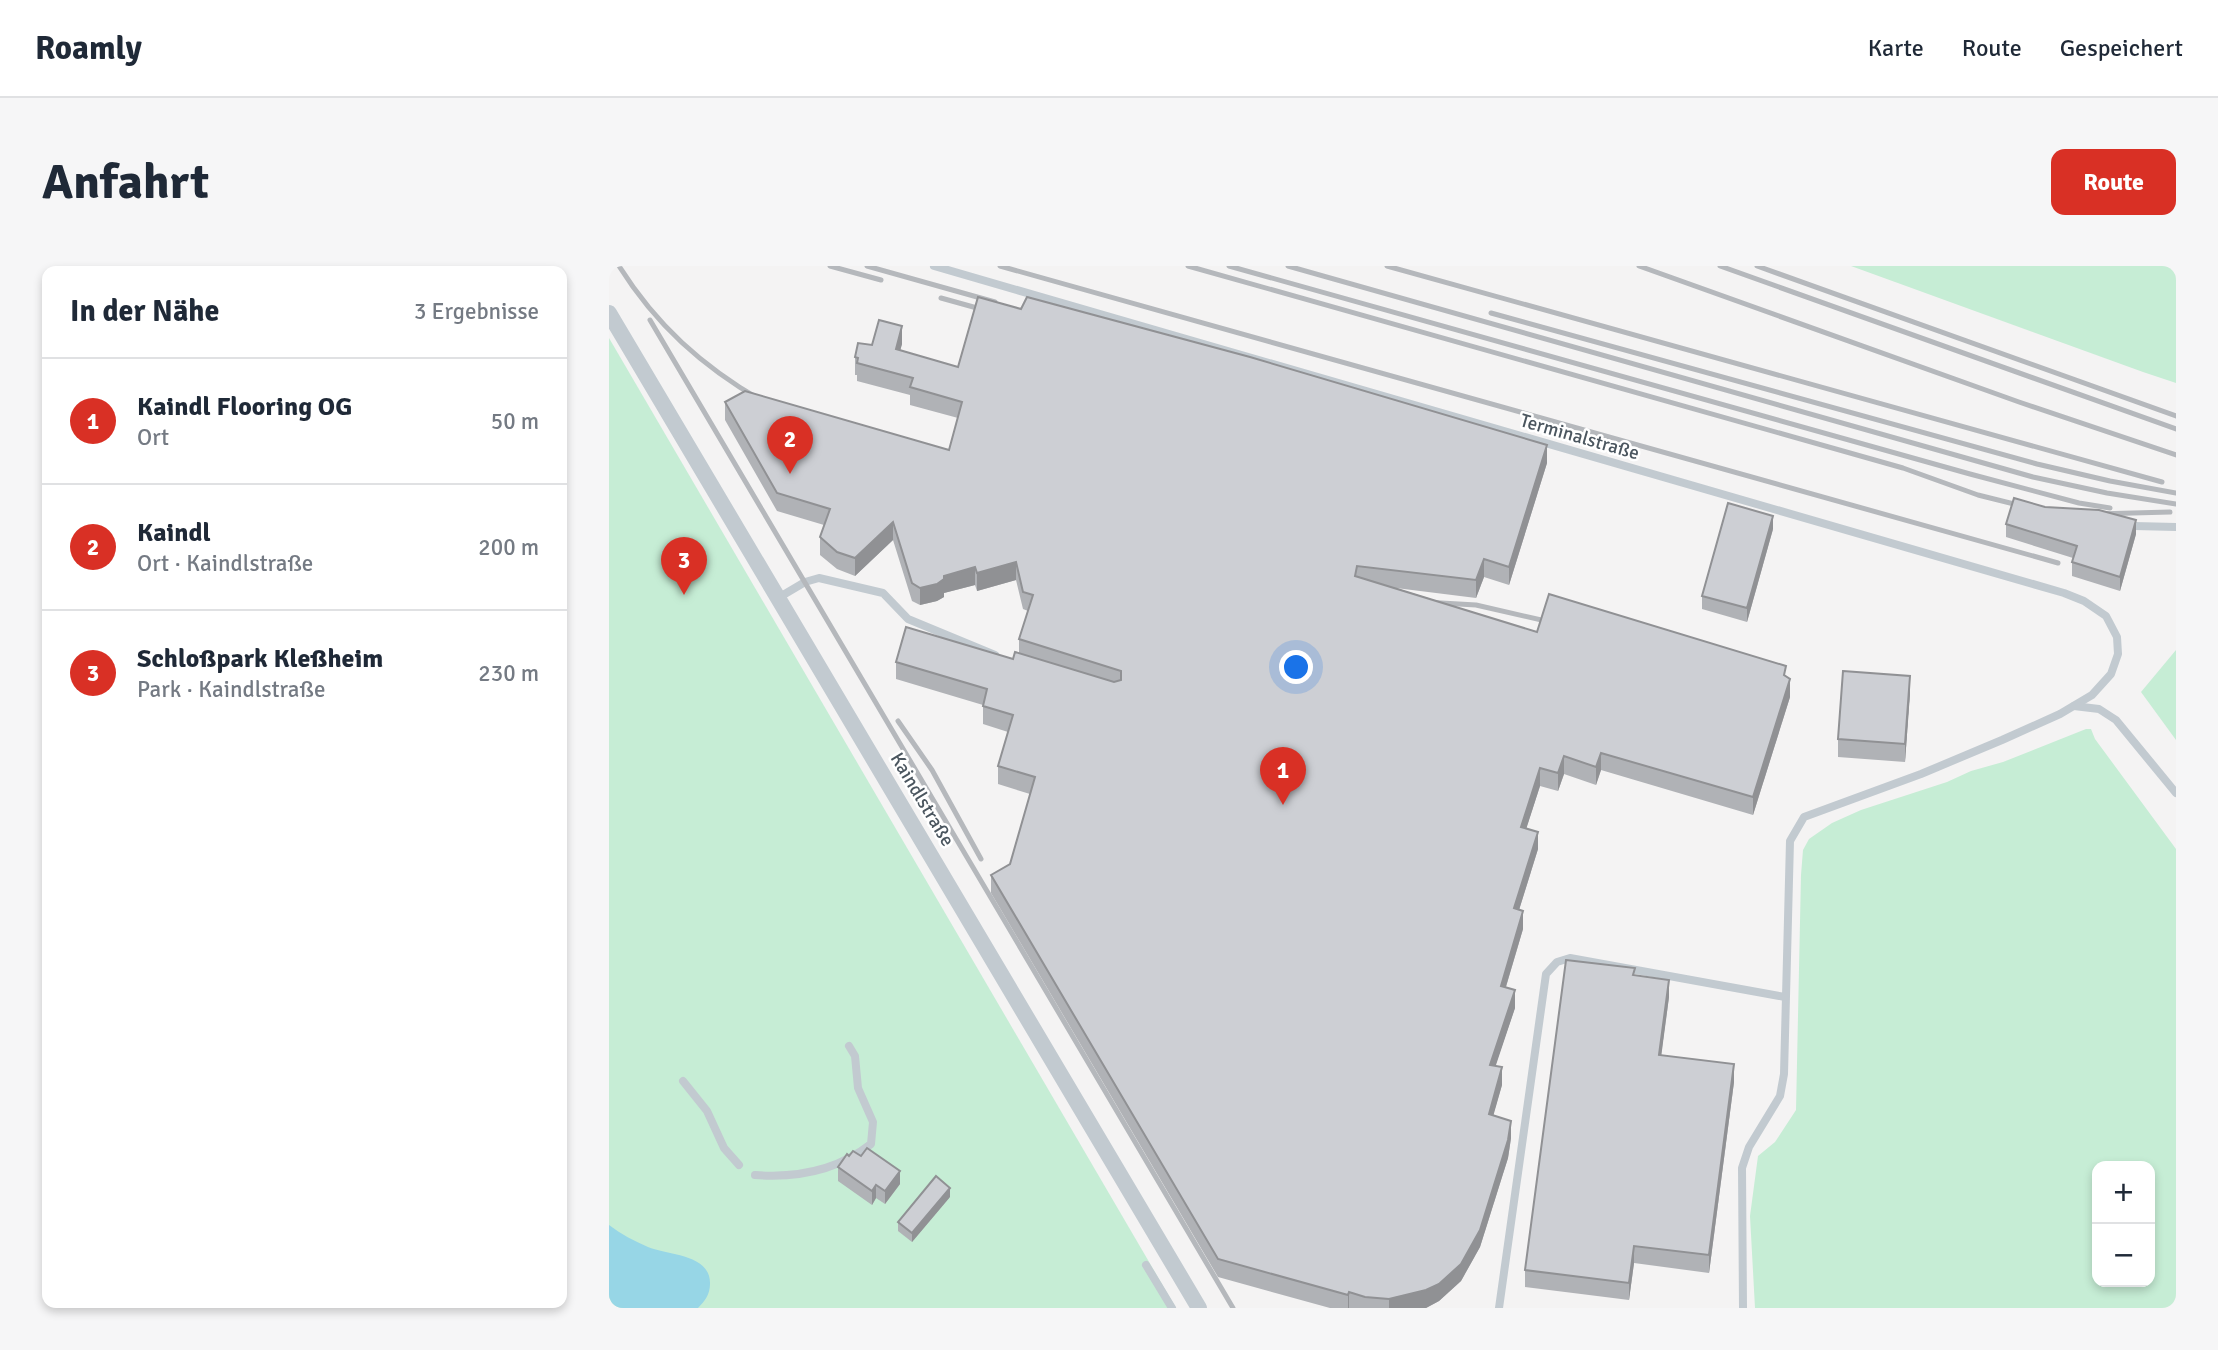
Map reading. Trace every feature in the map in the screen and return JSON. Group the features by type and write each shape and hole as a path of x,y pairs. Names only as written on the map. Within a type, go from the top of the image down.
{"street":[{"name":"Kaindlstraße","path":"609,313 1199,1308"}],"lane":[{"name":"Terminalstraße","path":"934,266 2064,593 2084,601 2106,616 2117,637 2118,653 2111,674 2092,695 2060,714 1944,764 1804,817 1790,841 1784,1074 1780,1096 1749,1147 1742,1168 1743,1308"},
{"path":"2134,526 2176,527"},
{"path":"778,598 805,582 819,578 883,593 908,619 1004,658"},
{"path":"2073,706 2099,709 2116,720 2176,793"},
{"path":"1499,1308 1546,974 1557,962 1570,958 1785,997"},
{"path":"755,1175 789,1176 812,1172 855,1156 871,1144 873,1122 858,1088 855,1056 849,1046"},
{"path":"683,1081 706,1111 725,1148 739,1165"},
{"path":"1146,1265 1172,1308"}],"green space":[{"path":"1851,266 2176,266 2176,383 2143,372"},
{"path":"609,338 1176,1308 609,1308"},
{"path":"2176,650 2176,740 2141,692"},
{"path":"2091,729 2095,739 2176,849 2176,1308 1755,1308 1750,1216 1758,1156 1775,1142 1796,1110 1803,850 1809,839 1832,823"}],"water":[{"path":"609,1225 648,1247 696,1261 708,1274 710,1284 703,1303 698,1308 609,1308"}],"building":[{"path":"978,297 1021,309 1027,297 1250,357 1547,445 1509,567 1484,559 1476,580 1357,566 1355,576 1537,632 1549,594 1786,666 1784,675 1790,679 1753,797 1601,753 1596,767 1564,756 1558,773 1540,768 1521,827 1538,832 1514,908 1523,911 1501,986 1515,990 1490,1065 1502,1067 1489,1114 1511,1121 1508,1140 1480,1230 1461,1264 1439,1284 1426,1290 1389,1299 1365,1297 1349,1292 1348,1295 1218,1259 991,875 1010,864 1035,777 998,766 1013,715 983,706 987,689 896,662 906,627 1013,659 1015,652 1114,682 1121,680 1121,671 1019,639 1033,595 1023,592 1016,562 977,573 975,567 944,576 937,584 920,588 912,583 893,522 855,558 837,552 820,537 830,509 777,493 725,402 745,391 949,450 962,402 910,387 913,378 857,363 858,358 855,357 858,343 872,345 879,320 902,326 896,349 958,367"},
{"path":"2014,498 2045,507 2099,510 2136,520 2120,577 2072,562 2077,546 2006,524"},
{"path":"1728,503 1773,516 1747,608 1702,596"},
{"path":"1843,671 1910,676 1905,744 1838,739"},
{"path":"1566,960 1635,968 1633,975 1669,980 1659,1055 1734,1064 1709,1255 1634,1246 1629,1283 1525,1270"},
{"path":"867,1148 900,1171 885,1191 876,1185 872,1191 838,1167 847,1154 849,1156 853,1151 861,1156"},
{"path":"936,1176 950,1188 912,1233 898,1222"}],"railway":[{"path":"619,266 649,307 682,342 740,388 762,401"},
{"path":"830,266 881,280"},
{"path":"867,266 995,302"},
{"path":"1000,266 2058,563"},
{"path":"1188,266 1903,468 1978,495 2030,508"},
{"path":"1229,266 1970,474 2079,503 2110,508"},
{"path":"1288,266 2033,477 2176,504"},
{"path":"1387,266 2162,482"},
{"path":"1639,266 2019,402 2176,455"},
{"path":"1720,266 2176,429"},
{"path":"1757,266 2176,416"},
{"path":"941,298 995,313"},
{"path":"1491,313 2037,464 2176,493"},
{"path":"650,320 1233,1308"},
{"path":"2096,514 2170,512"},
{"path":"1424,602 1476,605 1559,624"},
{"path":"898,721 932,770 981,859"}],"place":[{"name":"Kaindl","path":"790,474"},
{"name":"Schloßpark Kleßheim","path":"684,595"},
{"name":"Kaindl Flooring OG","path":"1283,805"}]}
